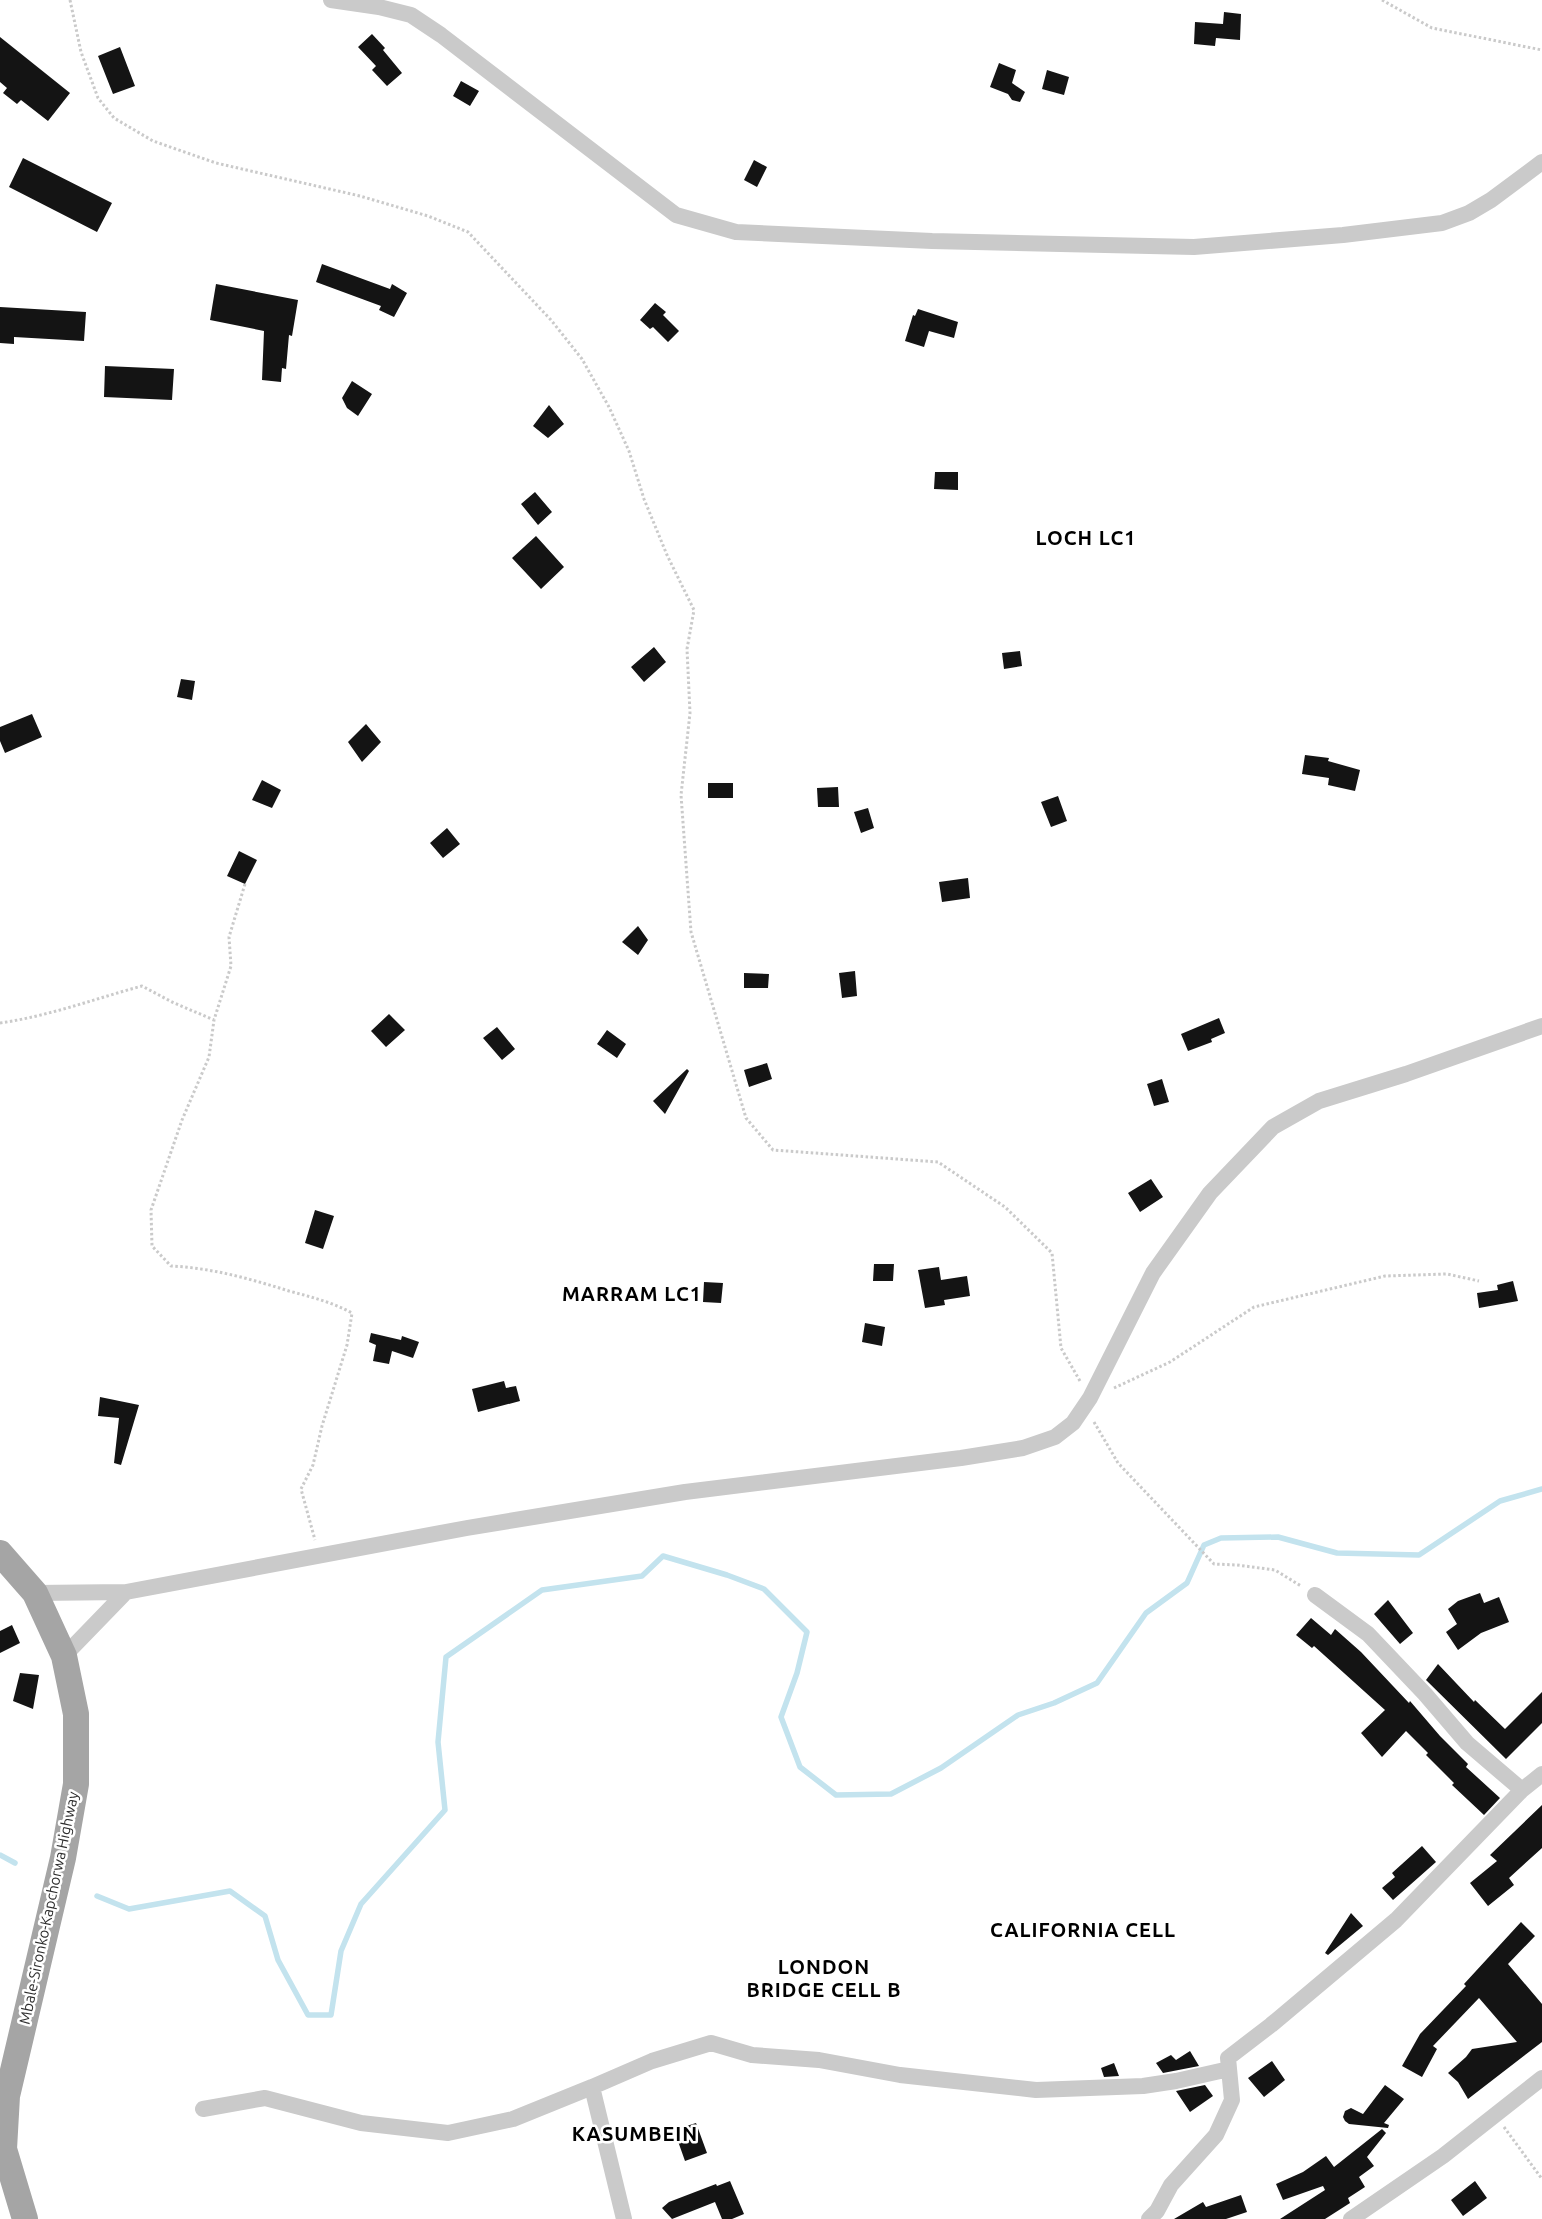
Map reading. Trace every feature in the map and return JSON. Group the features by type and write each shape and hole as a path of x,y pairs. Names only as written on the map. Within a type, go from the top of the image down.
{"main road":[{"name":"Mbale-Sironko-Kapchorwa Highway","path":"0,1553 35,1593 64,1656 76,1714 76,1784 63,1858 7,2096 2,2150 25,2219"}],"street":[{"path":"331,0 411,15 441,35 676,214 706,225 736,232 932,241 1194,247 1343,235 1442,223 1469,213 1491,200 1542,162"},
{"path":"35,1593 126,1592 467,1528 684,1492 961,1458 1023,1448 1055,1437 1073,1423 1088,1402 1153,1273 1210,1193 1273,1127 1319,1101 1406,1074 1542,1026"},
{"path":"64,1656 126,1592"},
{"path":"1315,1595 1368,1634 1425,1694 1467,1744 1522,1790"},
{"path":"1149,2219 1157,2211 1171,2185 1216,2136 1232,2100 1228,2058 1271,2025 1396,1920 1522,1790 1542,1774"},
{"path":"203,2110 264,2098 361,2122 448,2133 513,2119 652,2061 711,2044 752,2055 819,2060 900,2075 1036,2090 1143,2086 1229,2069"},
{"path":"1351,2219 1443,2156 1542,2078"},
{"path":"592,2087 624,2219"}],"path":[{"path":"70,0 82,52 98,98 114,118 153,141 216,163 360,196 428,216 468,232 551,320 582,359 629,451 644,499 667,555 694,610 688,649 690,713 681,795 691,932 746,1118 773,1150 938,1162 1005,1207 1052,1253 1061,1348 1118,1463 1214,1564 1237,1564 1275,1570 1315,1595"},
{"path":"1382,0 1432,28 1542,50"},
{"path":"246,884 229,937 231,966 214,1020 209,1057 182,1120 151,1210 152,1246 171,1266 195,1267 251,1279 337,1305 352,1313 347,1345 322,1426 313,1465 301,1490 319,1556"},
{"path":"0,1023 25,1019 76,1006 142,986 172,1002 214,1020"},
{"path":"1088,1402 1170,1362 1254,1307 1385,1276 1447,1274 1479,1281"},
{"path":"1496,2115 1542,2179"}],"building":[{"path":"1224,12 1241,14 1240,40 1216,38 1215,46 1194,44 1195,22 1223,24"},
{"path":"372,34 385,48 383,50 402,73 387,86 372,70 376,66 358,47"},
{"path":"0,37 70,93 48,121 21,100 17,104 3,93 7,88 0,82"},
{"path":"120,47 135,86 113,94 98,56"},
{"path":"999,63 1016,70 1012,83 1025,92 1020,102 1012,100 1008,94 990,87"},
{"path":"1047,70 1069,77 1064,95 1042,89"},
{"path":"461,81 479,91 470,106 453,96"},
{"path":"23,158 112,203 97,232 9,187"},
{"path":"754,160 767,167 757,187 744,180"},
{"path":"322,264 390,289 392,284 407,293 394,317 379,310 381,306 316,282"},
{"path":"216,284 298,300 292,336 289,335 286,369 282,368 281,382 262,380 264,331 210,320"},
{"path":"655,303 666,312 663,315 679,331 668,342 653,327 650,329 640,320"},
{"path":"0,307 86,312 84,341 14,337 14,344 0,343"},
{"path":"918,309 958,322 954,338 929,331 924,347 905,341 913,315 915,316"},
{"path":"105,366 174,369 172,400 104,397"},
{"path":"352,381 372,394 358,416 347,408 342,398"},
{"path":"549,405 564,424 548,438 533,426"},
{"path":"935,472 958,472 958,490 934,489"},
{"path":"535,492 552,512 538,525 521,504"},
{"path":"536,536 564,567 541,589 512,558"},
{"path":"654,647 666,662 644,682 631,667"},
{"path":"1020,651 1022,666 1004,669 1002,653"},
{"path":"181,679 195,681 192,700 177,697"},
{"path":"32,714 42,737 5,753 0,741 0,727"},
{"path":"366,724 381,742 362,762 348,742"},
{"path":"1305,755 1329,758 1328,761 1360,770 1355,791 1328,785 1329,778 1302,774"},
{"path":"262,780 281,790 272,808 252,800"},
{"path":"708,783 733,783 733,798 708,798"},
{"path":"838,787 839,807 818,807 817,788"},
{"path":"1058,796 1067,821 1051,827 1041,802"},
{"path":"868,808 874,828 861,833 854,812"},
{"path":"447,828 460,844 443,858 430,843"},
{"path":"239,851 257,860 245,884 227,876"},
{"path":"968,878 970,898 942,902 939,882"},
{"path":"638,926 648,940 638,955 622,942"},
{"path":"855,971 857,996 842,998 839,973"},
{"path":"744,973 769,974 768,988 744,988"},
{"path":"389,1014 405,1030 386,1047 371,1031"},
{"path":"1219,1018 1225,1033 1211,1039 1212,1042 1188,1051 1181,1034"},
{"path":"497,1027 515,1049 502,1060 483,1038"},
{"path":"607,1030 626,1044 617,1058 597,1044"},
{"path":"767,1063 772,1079 749,1087 744,1070"},
{"path":"687,1069 689,1071 665,1114 653,1101"},
{"path":"1162,1079 1169,1102 1154,1106 1147,1084"},
{"path":"1151,1179 1163,1197 1140,1212 1128,1193"},
{"path":"315,1210 334,1216 323,1249 305,1243"},
{"path":"874,1264 894,1264 893,1281 873,1281"},
{"path":"939,1267 941,1280 967,1276 970,1296 944,1300 945,1305 925,1308 918,1270"},
{"path":"1513,1281 1518,1301 1479,1308 1477,1293 1498,1290 1497,1285"},
{"path":"704,1282 723,1283 721,1303 703,1302"},
{"path":"865,1323 885,1327 882,1346 862,1342"},
{"path":"371,1333 401,1340 402,1336 419,1342 413,1358 392,1351 389,1364 373,1361 376,1345 369,1342"},
{"path":"504,1381 506,1388 516,1386 520,1401 478,1412 472,1389"},
{"path":"100,1397 139,1405 121,1465 114,1463 119,1418 98,1416"},
{"path":"1480,1593 1484,1603 1499,1597 1509,1622 1481,1633 1458,1650 1446,1632 1457,1624 1448,1609 1458,1601"},
{"path":"1388,1600 1413,1633 1400,1644 1374,1614"},
{"path":"1311,1618 1331,1635 1335,1629 1361,1652 1409,1703 1410,1701 1440,1736 1468,1764 1466,1767 1500,1798 1484,1815 1452,1785 1454,1783 1426,1755 1428,1753 1406,1731 1382,1757 1361,1733 1385,1710 1314,1646 1312,1648 1296,1635"},
{"path":"12,1625 20,1643 0,1653 0,1631"},
{"path":"1438,1664 1474,1702 1475,1700 1505,1729 1542,1692 1542,1723 1506,1759 1426,1680"},
{"path":"20,1673 39,1675 33,1709 13,1701"},
{"path":"1542,1805 1542,1848 1509,1878 1514,1885 1488,1906 1470,1883 1497,1861 1490,1855"},
{"path":"1422,1846 1436,1862 1393,1900 1382,1888 1395,1877 1392,1873"},
{"path":"1351,1913 1363,1926 1328,1955 1325,1953"},
{"path":"1521,1922 1535,1936 1508,1964 1542,2004 1542,2042 1468,2099 1458,2082 1448,2073 1472,2049 1517,2042 1479,1998 1433,2046 1437,2049 1422,2077 1402,2066 1420,2034 1466,1986 1464,1984"},
{"path":"1190,2051 1199,2066 1163,2073 1156,2063 1171,2055 1176,2060"},
{"path":"1272,2061 1285,2080 1264,2097 1248,2078"},
{"path":"1114,2063 1119,2076 1104,2077 1101,2068"},
{"path":"1205,2085 1213,2096 1190,2112 1176,2091"},
{"path":"1385,2085 1404,2099 1384,2123 1389,2125 1388,2128 1349,2124 1345,2121 1343,2117 1345,2111 1351,2108 1363,2114"},
{"path":"696,2123 707,2153 685,2161 674,2130"},
{"path":"1382,2129 1386,2133 1367,2157 1374,2166 1359,2177 1365,2187 1348,2198 1350,2203 1325,2219 1280,2219 1325,2190 1323,2186 1283,2200 1276,2184 1303,2172 1326,2156 1334,2167"},
{"path":"730,2181 744,2214 732,2219 722,2219 715,2202 672,2219 662,2208 669,2202 716,2184 717,2186"},
{"path":"1475,2181 1487,2198 1463,2216 1451,2200"},
{"path":"1241,2195 1247,2212 1226,2219 1174,2219 1203,2202 1206,2207"}],"waterway":[{"path":"97,1896 129,1909 230,1891 265,1916 278,1960 308,2015 331,2015 341,1951 361,1904 445,1810 438,1742 446,1657 542,1590 642,1576 663,1556 727,1575 764,1589 807,1632 797,1673 781,1717 800,1767 836,1795 891,1794 941,1768 1018,1715 1054,1703 1097,1683 1146,1613 1187,1583 1204,1545 1221,1538 1278,1537 1337,1553 1419,1555 1500,1501 1542,1489"},
{"path":"0,1855 15,1863"}],"district":[{"name":"LOCH LC1","path":"1086,538"},
{"name":"MARRAM LC1","path":"632,1294"},
{"name":"CALIFORNIA CELL","path":"1083,1930"},
{"name":"LONDON BRIDGE CELL B","path":"824,1978"},
{"name":"KASUMBEIN","path":"635,2134"}]}
